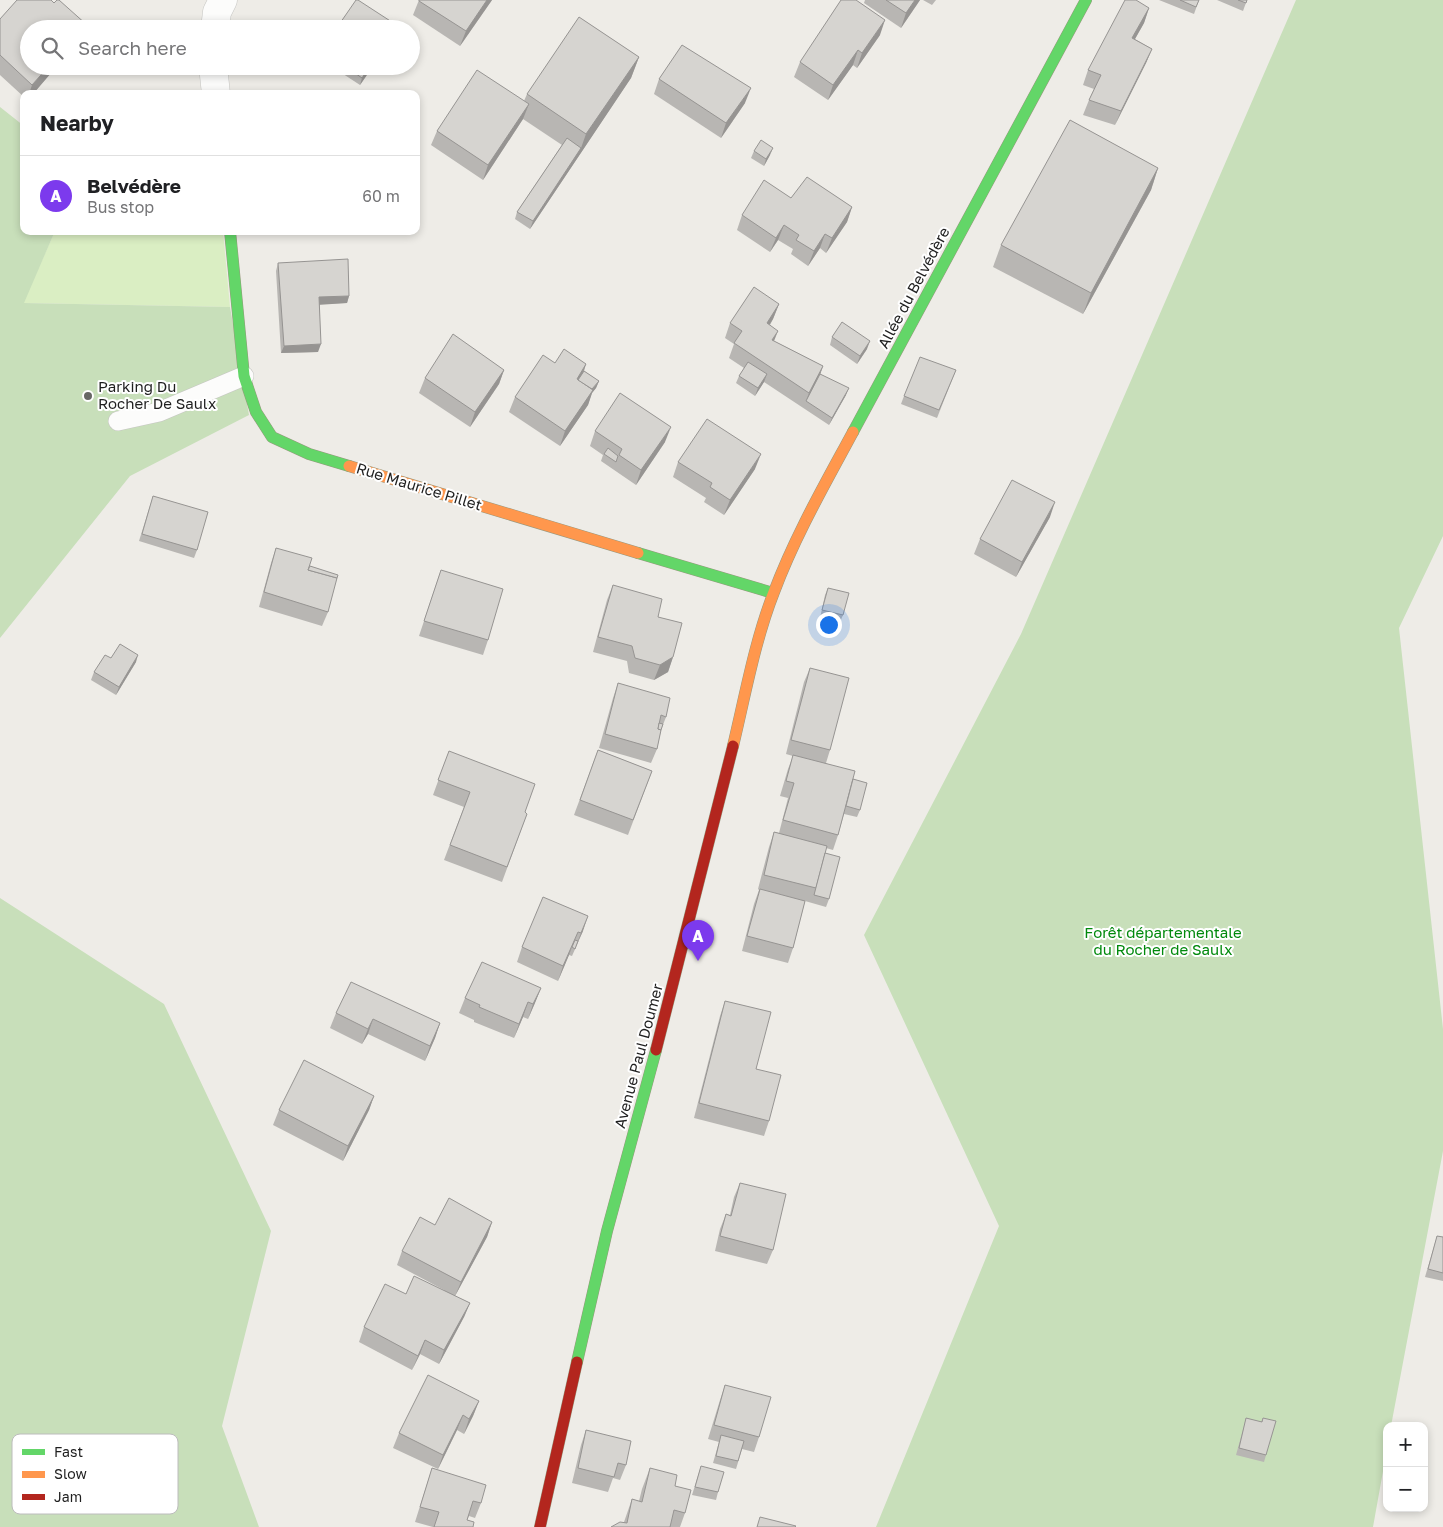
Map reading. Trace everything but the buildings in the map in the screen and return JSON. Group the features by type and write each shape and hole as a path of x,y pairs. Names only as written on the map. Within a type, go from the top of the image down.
{"street":[{"path":"216,20 222,0"},
{"name":"Allée du Belvédère","path":"773,593 791,548 1086,0"},
{"path":"214,75 216,90"},
{"name":"Rue Maurice Pillet","path":"230,235 244,376 256,412 272,437 309,454 773,593"},
{"name":"Avenue Paul Doumer","path":"540,1527 607,1231 661,1031 765,617 773,593"}],"lane":[{"path":"118,421 159,412 244,376"}],"green space":[{"name":"Forêt départementale du Rocher de Saulx","path":"1296,0 1443,0 1443,536 1399,628 1443,1029 1443,1151 1392,1422 1383,1422 1383,1471 1373,1527 876,1527 999,1226 864,935 1021,634"},
{"path":"0,107 20,123 20,235 53,235 24,303 230,307 249,415 130,476 0,638"},
{"path":"53,235 223,235 230,307 23,303"},
{"path":"0,898 164,1004 271,1231 222,1426 259,1527 0,1527"}],"traffic: fast":[{"path":"853,432 1086,0"},
{"path":"230,235 244,376 256,412 272,437 309,454 349,466"},
{"path":"638,553 773,593"},
{"path":"577,1362 607,1231 656,1050"}],"traffic: slow":[{"path":"733,746 767,610 801,530 853,432"},
{"path":"349,466 638,553"}],"traffic: jam":[{"path":"656,1050 733,746"},
{"path":"540,1527 577,1362"}],"place":[{"name":"Parking Du Rocher De Saulx","path":"88,396"},
{"name":"Belvédère","path":"698,961"}]}
